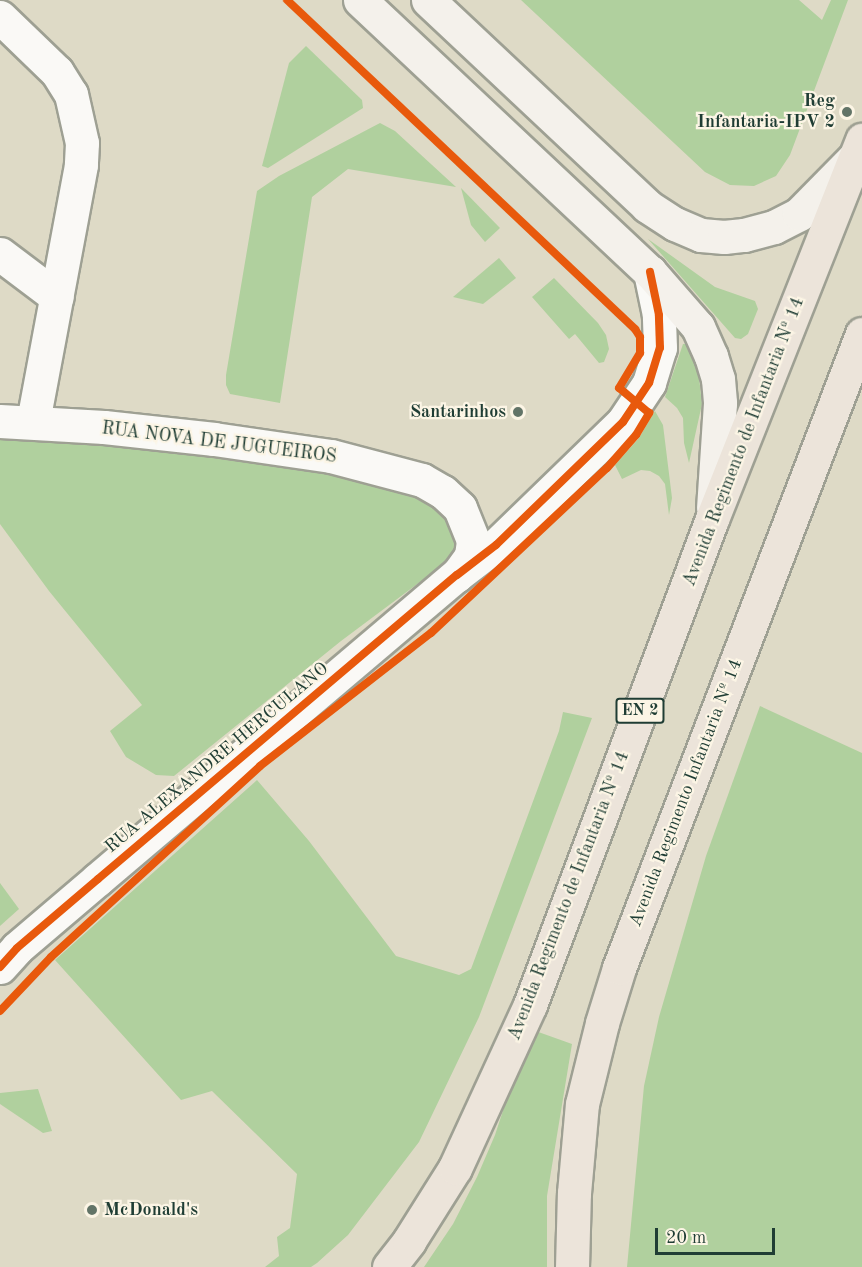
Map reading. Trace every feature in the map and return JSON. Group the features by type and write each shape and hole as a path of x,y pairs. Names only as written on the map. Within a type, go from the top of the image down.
{"main road":[{"name":"Avenida Regimento de Infantaria Nº 14","path":"389,1267 410,1241 455,1168 530,1005 712,519 859,148"},
{"name":"Avenida Regimento Infantaria Nº 14","path":"572,1267 574,1193 582,1104 602,1023 619,968 862,334"}],"street":[{"path":"360,0 650,272 698,327 718,379 720,403 712,519"},
{"path":"428,0 647,206 675,224 701,235 724,237 744,235 774,227 791,219 800,214 859,148"},
{"path":"0,16 57,72 71,94 79,120 81,165 33,422"},
{"path":"0,254 57,297"},
{"name":"RUA ALEXANDRE HERCULANO","path":"0,967 26,940 457,575 496,545 582,465 623,422 649,383 660,348 659,315 650,272"},
{"name":"RUA NOVA DE JUGUEIROS","path":"0,421 178,435 331,456 422,480 443,492 460,508 473,541 471,556 457,575"}],"green space":[{"path":"521,0 799,0 822,20 831,0 848,0 790,155 776,176 754,186 730,185 705,172"},
{"path":"306,46 362,100 363,108 268,168 262,166 289,63"},
{"path":"380,123 395,131 456,187 348,169 312,197 280,403 230,394 226,385 226,375 257,191 279,176"},
{"path":"461,188 500,228 485,242 471,225"},
{"path":"648,239 715,287 755,301 758,309 748,334 741,339 735,338"},
{"path":"499,258 516,278 483,304 453,297"},
{"path":"554,278 598,323 606,335 609,349 604,362 599,363 575,334 569,339 532,297"},
{"path":"683,344 689,344 699,377 702,404 689,463 684,443 683,418 677,408 665,397"},
{"path":"655,411 663,425 672,498 669,515 665,484 659,476 650,471 641,470 622,479 615,465 639,438"},
{"path":"0,438 164,445 406,484 446,508 457,537 455,550 444,564 341,641 174,776 156,775 126,757 110,731 142,705 49,591 0,524"},
{"path":"760,706 862,753 862,1267 627,1267 644,1086 659,1017 706,856"},
{"path":"563,712 592,718 479,1017 419,1142 348,1235 317,1263 311,1267 265,1267 279,1256 277,1237 290,1228 297,1174 212,1091 181,1100 55,960 257,780 309,841 396,956 459,975 471,969 559,731"},
{"path":"0,883 19,909 0,926"},
{"path":"530,1029 572,1044 547,1196 547,1267 424,1267 453,1224 477,1177 495,1135"},
{"path":"38,1089 52,1131 43,1133 0,1104 0,1093"}],"cycle path":[{"path":"0,1011 51,957 260,766 431,633 607,468 636,435 649,413 619,388 640,353 640,337 635,329 287,0"},
{"path":"0,967 17,948 98,879 457,575 496,545 623,422 649,383 660,348 659,315 650,272"}],"place":[{"name":"Reg Infantaria-IPV 2","path":"847,112"},
{"name":"Santarinhos","path":"518,412"},
{"name":"McDonald's","path":"92,1210"}]}
